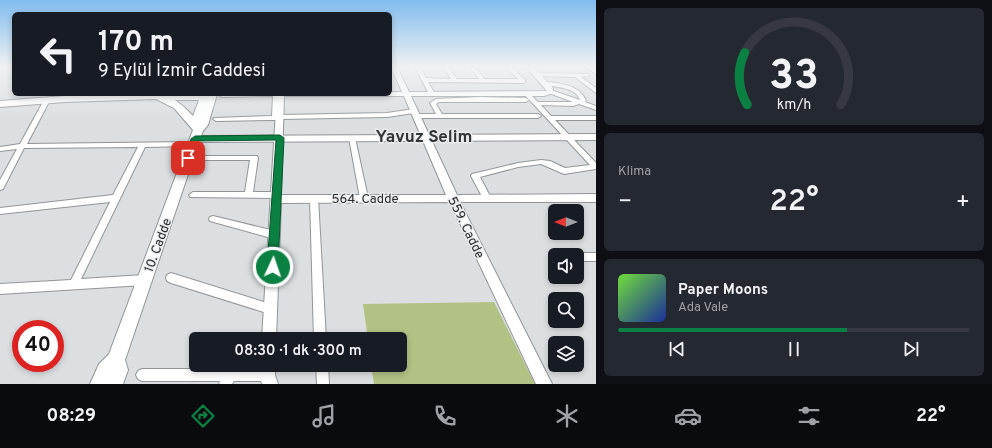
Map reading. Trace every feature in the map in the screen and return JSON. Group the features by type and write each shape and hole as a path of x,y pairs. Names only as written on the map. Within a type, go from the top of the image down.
{"main road":[{"path":"0,104 45,98 95,96"},
{"path":"159,96 212,96"},
{"path":"159,96 172,101 181,108 195,135 280,138 596,137"},
{"name":"10. Cadde","path":"99,384 105,370 116,360 195,135 212,96"},
{"name":"10. Cadde","path":"114,384 119,370 116,360"}],"street":[{"name":"559. Cadde","path":"402,85 452,198 544,384"},
{"path":"427,85 432,94"},
{"path":"548,85 551,89 551,92 567,101"},
{"path":"554,85 562,86 575,91 583,98 583,101 580,103"},
{"path":"440,116 433,103 438,100 527,97 551,92"},
{"path":"392,94 527,97 595,164"},
{"path":"216,119 275,118 276,96"},
{"path":"269,332 281,96"},
{"path":"0,187 45,98"},
{"path":"540,103 567,101 596,108"},
{"path":"280,117 387,115 402,112 440,116 538,116"},
{"path":"550,118 596,118"},
{"path":"0,149 22,146 142,145 195,135"},
{"path":"352,138 364,198"},
{"path":"74,284 142,145"},
{"path":"204,158 254,158 249,195"},
{"path":"486,198 475,176 518,165 541,162 564,171 595,164"},
{"path":"193,195 249,195 276,197"},
{"name":"564. Cadde","path":"276,197 596,198"},
{"path":"0,211 116,198"},
{"path":"314,198 320,332"},
{"path":"213,219 275,234"},
{"path":"584,257 596,257"},
{"path":"171,278 270,309"},
{"path":"0,289 144,280"},
{"path":"322,372 322,384"},
{"path":"142,375 228,380 268,375"}],"green space":[{"path":"494,302 535,384 374,384 372,372 407,372 407,332 367,332 363,304"}],"district":[{"name":"Yavuz Selim","path":"424,136"}],"route":[{"path":"188,158 195,139 280,138 273,267"}]}
